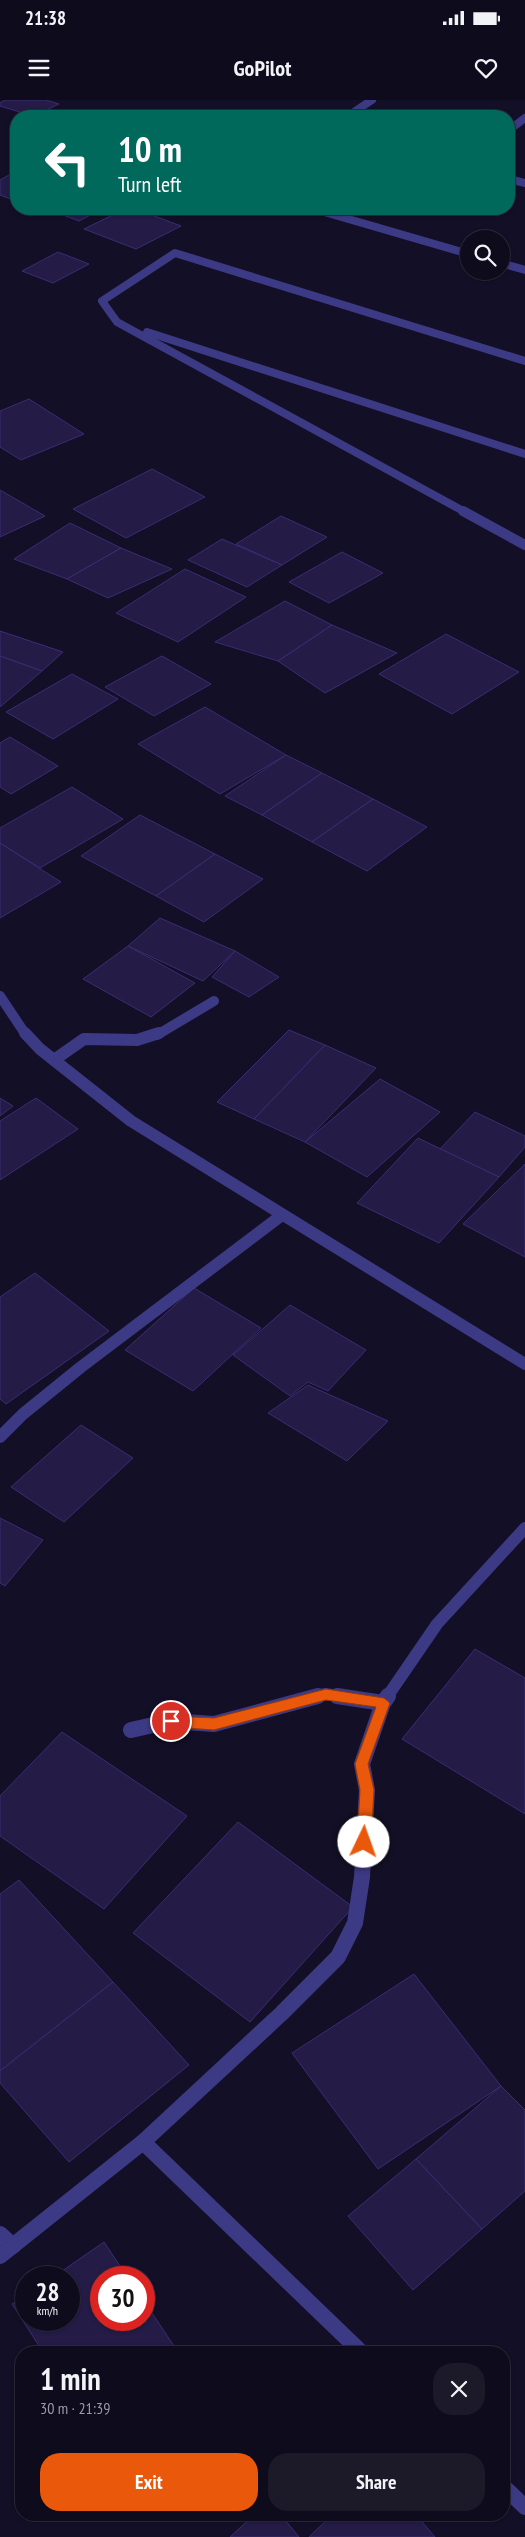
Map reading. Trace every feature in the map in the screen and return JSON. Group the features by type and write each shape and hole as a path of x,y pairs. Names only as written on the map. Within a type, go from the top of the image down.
{"street":[{"path":"357,110 372,100"},
{"path":"335,215 460,251"},
{"path":"525,361 175,253 102,301 116,322 525,545"},
{"path":"510,266 525,270"},
{"path":"116,322 525,454"},
{"path":"0,996 26,1034 54,1060 131,1121 525,1364"},
{"path":"54,1060 84,1039 137,1040 156,1035 214,1001"},
{"path":"0,1437 23,1414 81,1367 282,1215"},
{"path":"0,2234 6,2251 143,2142 282,2013 338,1957 355,1924 362,1877 367,1790 362,1764 384,1703 437,1624 525,1528"},
{"path":"130,1730 171,1721 214,1724 326,1694 384,1703"},
{"path":"143,2142 355,2346"},
{"path":"510,2493 525,2507"}],"building":[{"path":"5,100 46,100 59,104 46,110 13,110 0,106 0,103"},
{"path":"10,174 10,199 0,195 0,180"},
{"path":"63,215 90,215 79,221"},
{"path":"113,215 152,215 181,226 136,249 84,229"},
{"path":"58,252 89,264 53,283 22,271"},
{"path":"29,399 84,434 21,460 0,447 0,411"},
{"path":"152,469 205,497 126,538 73,509"},
{"path":"0,490 45,516 0,537"},
{"path":"281,516 327,537 282,565 236,544"},
{"path":"70,523 121,548 67,579 14,559"},
{"path":"222,539 282,565 247,587 188,560"},
{"path":"121,548 172,569 108,598 67,579"},
{"path":"342,552 383,573 329,603 289,582"},
{"path":"185,569 246,597 178,642 116,613"},
{"path":"285,601 332,625 278,661 215,642"},
{"path":"332,625 397,653 325,693 278,661"},
{"path":"0,631 63,652 42,671 0,656"},
{"path":"446,634 519,672 452,714 379,674"},
{"path":"0,656 42,671 0,707"},
{"path":"162,656 211,684 154,716 105,687"},
{"path":"72,674 118,699 53,739 6,712"},
{"path":"205,707 286,755 220,794 138,744"},
{"path":"10,737 58,766 11,794 0,787 0,743"},
{"path":"286,755 322,773 262,815 225,796"},
{"path":"322,773 373,799 312,842 262,815"},
{"path":"72,787 123,819 40,868 0,843 0,828"},
{"path":"373,799 427,827 367,871 312,842"},
{"path":"140,815 215,854 156,896 81,856"},
{"path":"0,843 61,882 0,918"},
{"path":"215,854 263,879 204,922 156,896"},
{"path":"160,918 235,951 203,981 128,946"},
{"path":"128,946 195,983 151,1017 83,979"},
{"path":"235,951 279,977 249,997 212,977"},
{"path":"289,1030 325,1045 254,1119 217,1102"},
{"path":"325,1045 376,1068 305,1142 254,1119"},
{"path":"380,1079 440,1112 367,1177 305,1142"},
{"path":"0,1098 13,1106 0,1116"},
{"path":"36,1098 78,1129 0,1180 0,1121"},
{"path":"475,1112 525,1136 525,1147 499,1177 440,1149"},
{"path":"418,1138 499,1177 439,1243 357,1203"},
{"path":"525,1164 525,1257 463,1224"},
{"path":"35,1273 109,1331 6,1404 0,1399 0,1297"},
{"path":"194,1288 261,1328 193,1391 125,1350"},
{"path":"290,1305 366,1350 328,1391 308,1382 290,1396 233,1355"},
{"path":"308,1385 388,1421 347,1461 268,1413"},
{"path":"81,1425 133,1458 64,1522 11,1487"},
{"path":"0,1518 43,1540 5,1586 0,1583"},
{"path":"475,1649 525,1678 525,1814 402,1739"},
{"path":"62,1732 187,1816 104,1909 0,1836 0,1796"},
{"path":"238,1822 353,1907 250,2022 133,1933"},
{"path":"19,1880 113,1982 0,2071 0,1894"},
{"path":"414,1974 501,2086 378,2169 292,2053"},
{"path":"113,1982 189,2065 69,2162 0,2083 0,2071"},
{"path":"501,2086 525,2110 525,2191 482,2229 416,2159"},
{"path":"416,2159 482,2229 413,2290 348,2216"},
{"path":"104,2242 120,2266 90,2266 90,2331 155,2331 155,2318 174,2346 39,2346 29,2331 80,2331 80,2266 69,2266"},
{"path":"247,2521 286,2521 299,2537 230,2537"},
{"path":"326,2521 421,2521 435,2537 309,2537"}],"route":[{"path":"171,1721 214,1724 326,1694 384,1703 362,1764 367,1790 364,1842"}]}
